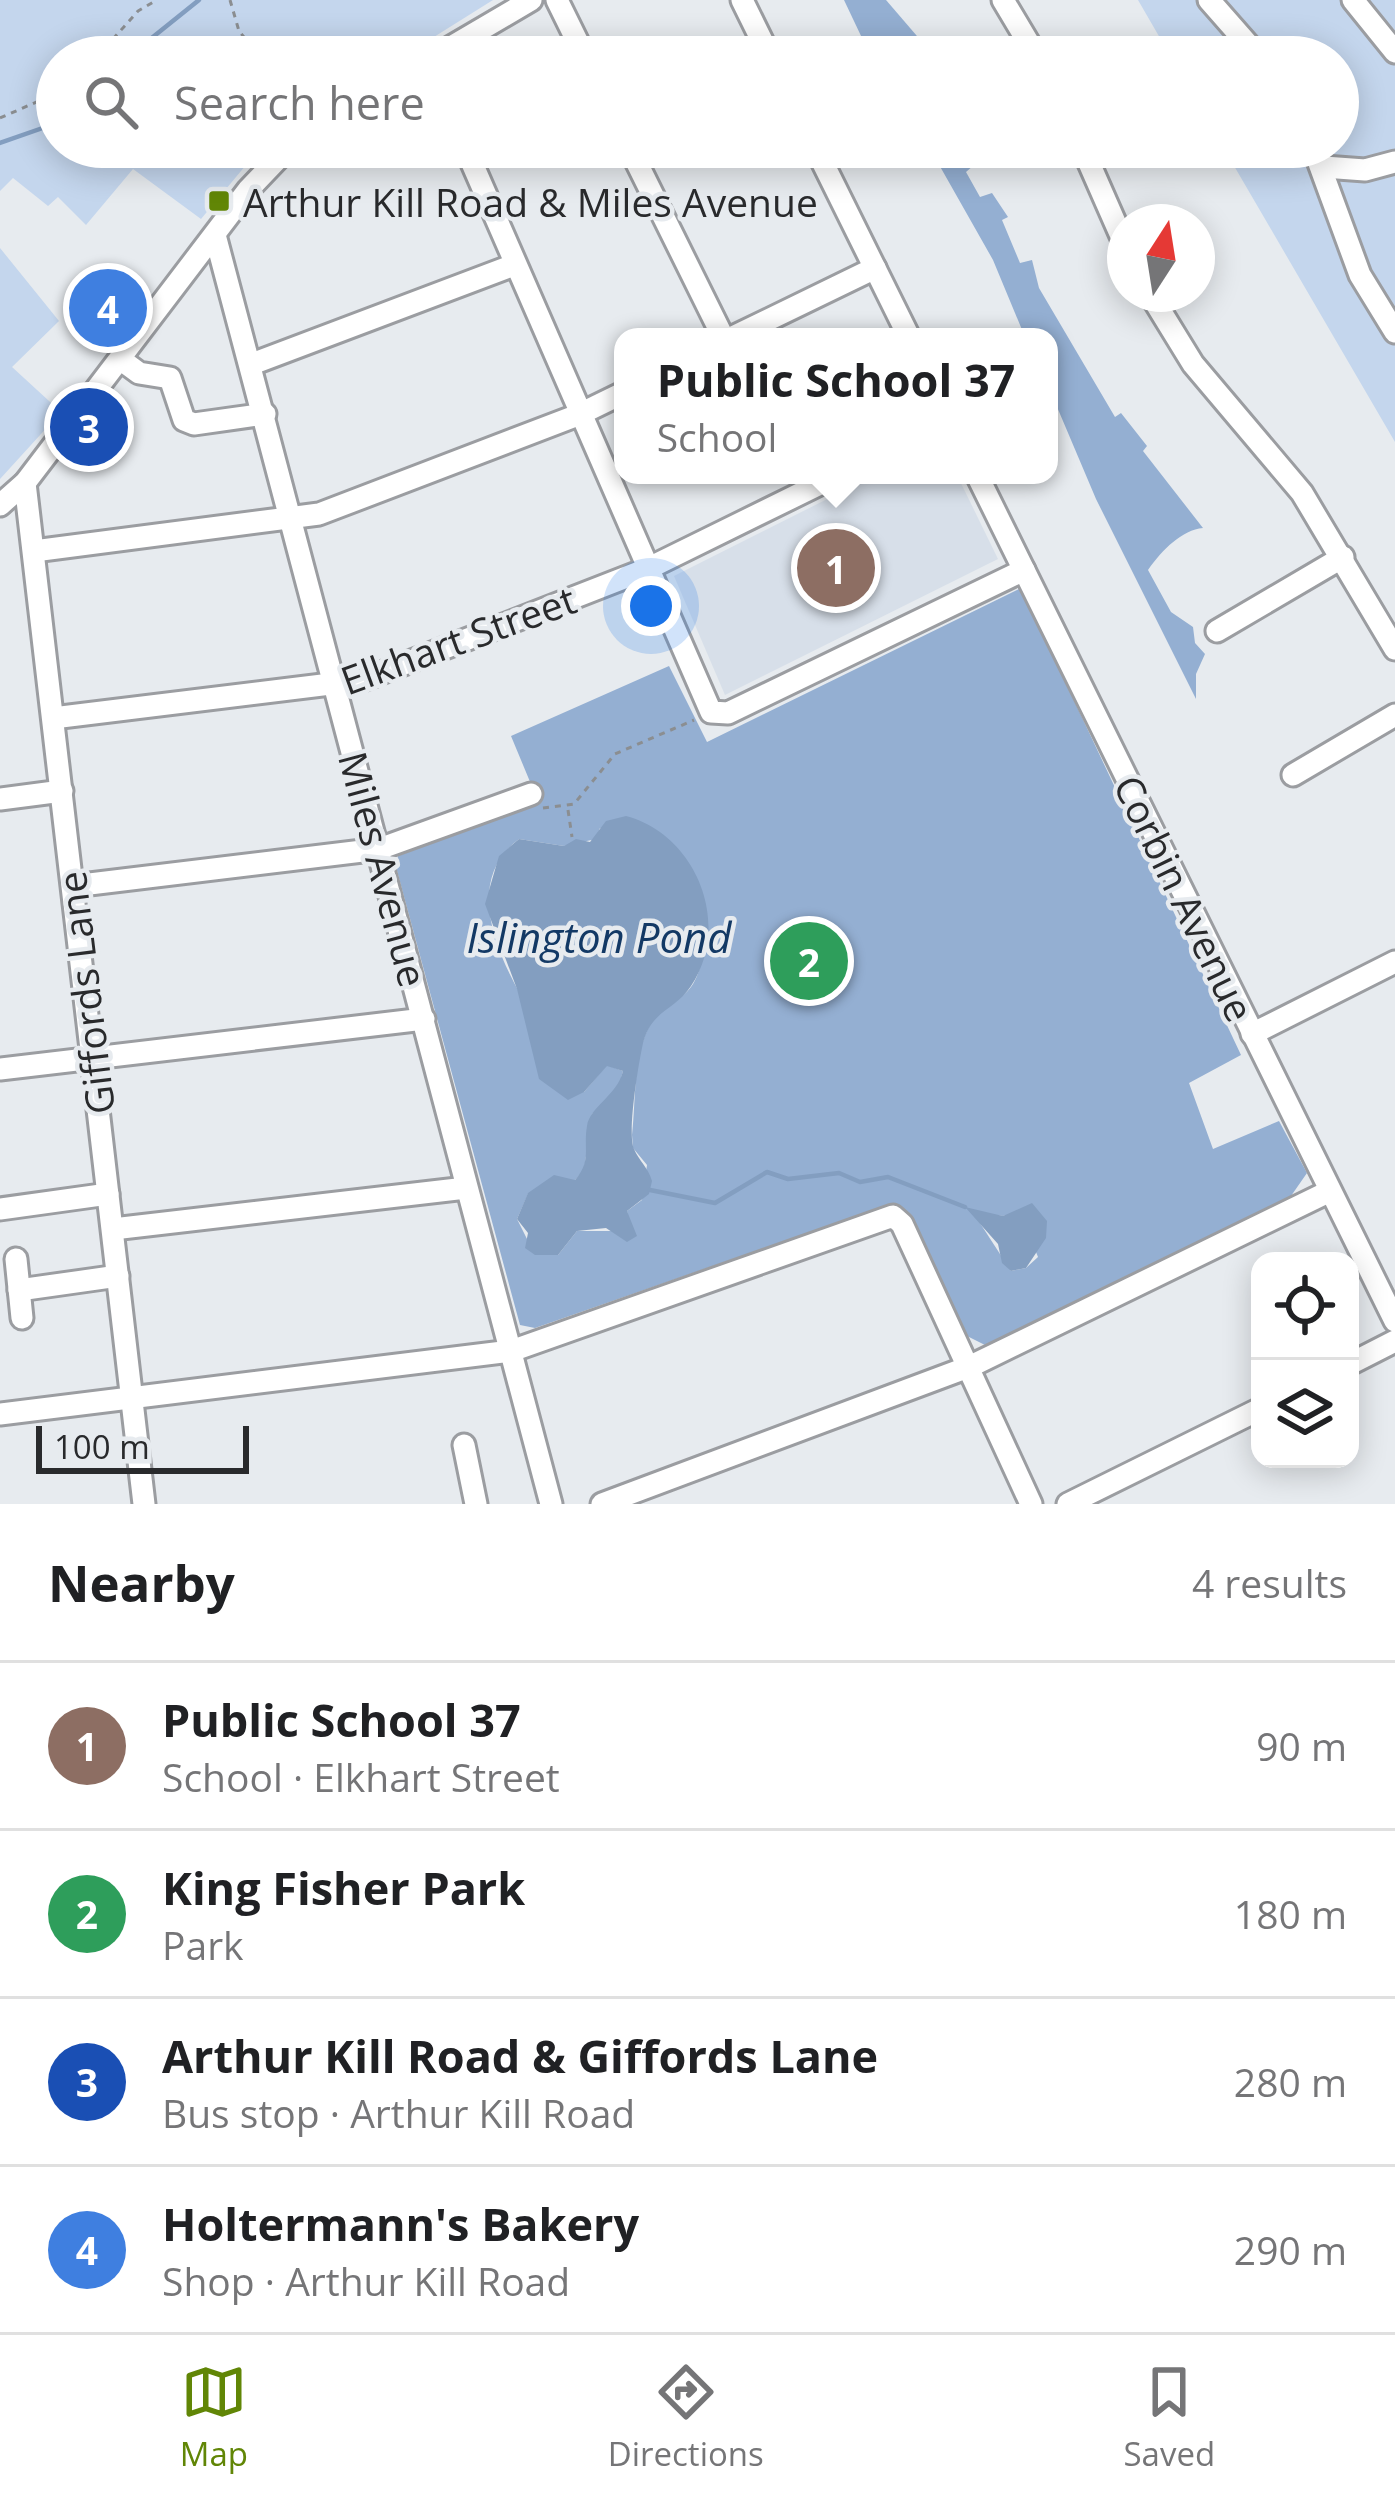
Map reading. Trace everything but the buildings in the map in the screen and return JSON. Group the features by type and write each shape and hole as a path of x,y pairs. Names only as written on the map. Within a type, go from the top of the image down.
{"street":[{"path":"470,36 531,0"},
{"path":"557,0 575,36"},
{"path":"742,0 760,36"},
{"path":"1003,0 1024,36"},
{"path":"1209,0 1240,36"},
{"path":"1353,0 1395,52"},
{"path":"1358,168 1395,162"},
{"path":"0,505 25,483 271,168"},
{"path":"474,168 578,416 714,713 1024,570"},
{"path":"639,168 719,328"},
{"path":"825,168 905,328"},
{"path":"1091,168 1107,204"},
{"path":"1322,168 1360,275 1395,332"},
{"name":"Miles Avenue","path":"215,235 551,1504"},
{"path":"252,364 514,266"},
{"path":"752,328 875,268"},
{"path":"1161,312 1193,364 1302,493 1395,649"},
{"path":"120,359 140,373 170,378 184,420 194,424 265,414"},
{"path":"34,550 293,521 578,416 614,398"},
{"name":"Giffords Lane","path":"25,483 144,1504"},
{"name":"Elkhart Street","path":"53,718 336,686 647,569 820,484"},
{"name":"Corbin Avenue","path":"981,484 1395,1321"},
{"path":"1217,631 1343,557"},
{"path":"1293,775 1395,715"},
{"path":"0,799 62,791"},
{"path":"73,886 379,849 528,795"},
{"path":"1252,1034 1395,962"},
{"path":"0,1069 424,1019"},
{"path":"113,1229 466,1188"},
{"path":"602,1504 971,1366 1330,1191"},
{"path":"0,1209 108,1194"},
{"path":"0,1414 511,1351 893,1216 902,1224 971,1366 1031,1504"},
{"path":"16,1259 22,1318"},
{"path":"19,1290 118,1276"},
{"path":"1358,1360 1395,1342"},
{"path":"1068,1504 1251,1412"},
{"path":"464,1445 476,1504"}],"path":[{"path":"115,36 138,10 157,0"},
{"path":"230,0 243,36"},
{"path":"0,118 36,102"},
{"path":"528,795 533,813 568,806 615,754 714,713"},
{"path":"568,806 572,837"}],"shaded area":[{"path":"0,0 493,0 436,36 36,36 36,168 244,168 201,219 133,169 86,225 58,197 48,206 13,178 0,191"},
{"path":"844,0 886,0 917,36 861,36"},
{"path":"1138,0 1395,0 1395,442 1235,168 1359,168 1359,36 1159,36"},
{"path":"941,168 971,168 966,172 980,197 992,193 1008,217 1002,220 1020,263 1032,260 1039,288 1115,417 1121,413 1147,446 1143,451 1203,528 1173,542 1148,570 1171,612 1193,627 1195,643 1205,654 1196,674 1196,699 1096,499 1058,409 1058,328 1021,328 993,260"},
{"path":"0,248 59,321 12,367 61,412 0,479"},
{"path":"857,484 961,484 998,559 725,695 674,576"},
{"path":"1021,588 1241,1055 1189,1083 1213,1149 1279,1121 1307,1173 1291,1196 987,1346 963,1334 892,1206 535,1328 520,1325 396,867 398,856 538,801 511,736 669,666 707,742","holes":["600,828 706,924 695,981 654,1019 641,1050 632,1135 633,1148 647,1165 642,1200 627,1211 629,1222 617,1231 577,1231 558,1255 528,1241 517,1219 528,1194 575,1180 584,1170 592,1114 618,1090 623,1071 607,1065 584,1092 506,966 493,930 489,896 497,865 519,839 564,846 596,839","1020,1212 1038,1257 1026,1268 1011,1271 978,1220 980,1213"]}],"water":[{"name":"Islington Pond","path":"626,816 671,841 688,861 707,909 703,961 685,994 656,1018 645,1035 632,1141 652,1181 649,1194 627,1211 637,1236 627,1242 606,1228 577,1231 558,1255 535,1255 525,1248 528,1233 517,1219 528,1193 554,1175 575,1180 585,1160 589,1119 623,1071 607,1066 584,1092 568,1100 539,1079 517,989 485,904 499,856 519,839 564,846 576,839 590,842 606,821"},
{"path":"1032,1203 1047,1221 1046,1238 1026,1268 1011,1271 1002,1263 998,1244 965,1207 1003,1216"}],"waterway":[{"path":"154,36 199,0"},
{"path":"0,143 36,130"},
{"path":"650,1190 715,1203 767,1172 788,1179 839,1173 860,1182 888,1177 965,1207"}],"place":[{"name":"Arthur Kill Road & Miles Avenue","path":"219,201"},
{"name":"Holtermann's Bakery","path":"108,308"},
{"name":"Arthur Kill Road & Giffords Lane","path":"89,427"},
{"name":"Public School 37","path":"836,568"},
{"name":"King Fisher Park","path":"809,961"}]}
